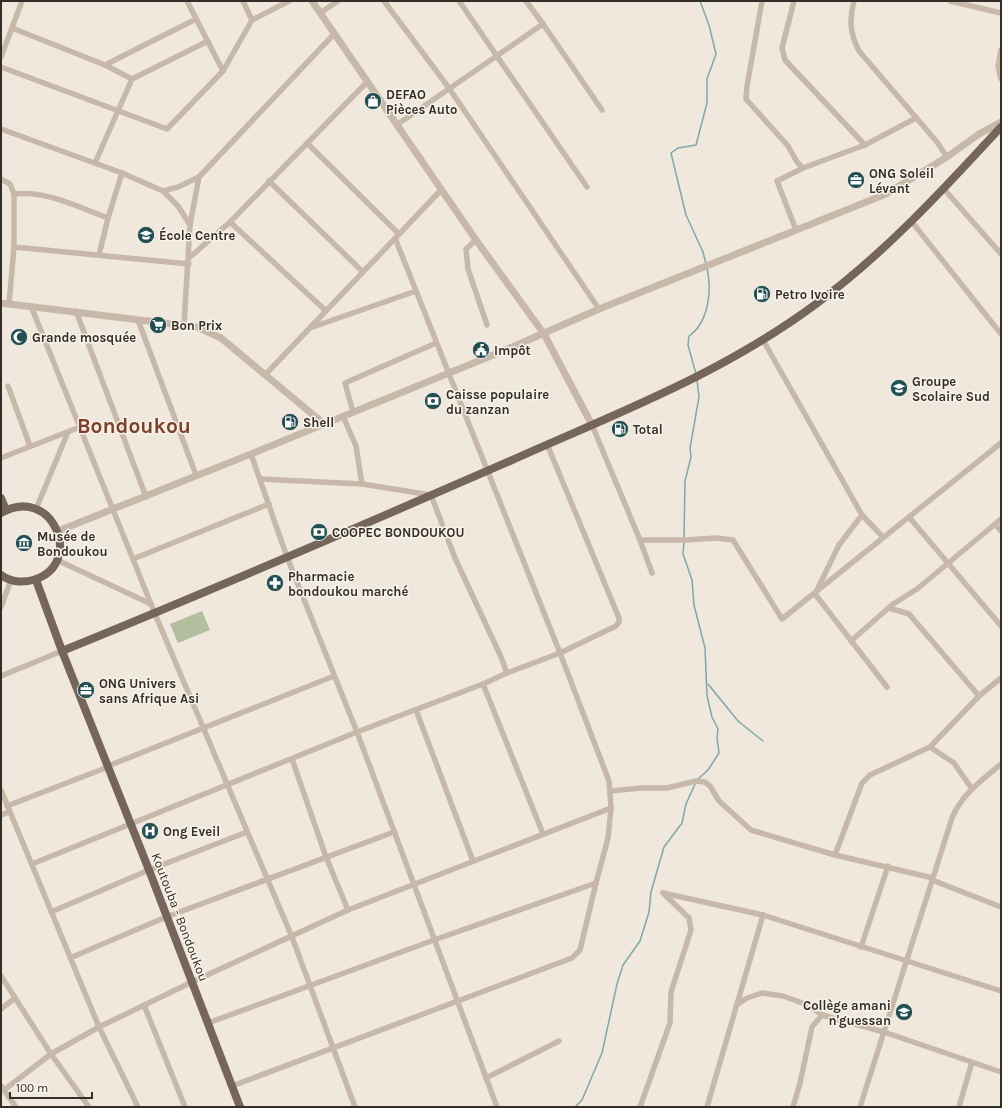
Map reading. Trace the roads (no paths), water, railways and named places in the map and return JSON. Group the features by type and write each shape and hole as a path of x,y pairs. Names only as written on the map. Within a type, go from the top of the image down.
{"main road":[{"path":"62,651 155,614 592,425 692,380 762,340 816,304 847,280 912,222 1001,127"},
{"path":"1,498 4,512 21,507 36,509 49,518 58,531 60,546 57,560 48,572 36,580 23,582 11,580 1,575"},
{"name":"Koutouba - Bondoukou","path":"36,580 62,651 149,870 240,1107"}],"street":[{"path":"1,57 22,1"},
{"path":"187,1 224,71"},
{"path":"243,1 252,20"},
{"path":"1,67 167,129 224,71 252,20 289,1"},
{"path":"312,1 367,82 398,124 476,240 544,334 592,425 640,540 652,573"},
{"path":"320,13 338,1"},
{"path":"384,1 449,88 599,309"},
{"path":"459,1 586,187"},
{"path":"526,1 602,110"},
{"path":"762,1 746,99 788,146 797,162 803,168"},
{"path":"794,1 782,48 785,60 865,145"},
{"path":"854,1 850,28 856,46 937,142 947,157"},
{"path":"950,1 1001,13"},
{"path":"105,65 196,19"},
{"path":"398,124 543,24"},
{"path":"12,28 105,65 132,79"},
{"path":"163,191 178,187 199,177 334,34"},
{"path":"95,163 132,79 208,40"},
{"path":"1001,50 998,66 1001,79"},
{"path":"14,247 189,261 230,222 367,82"},
{"path":"796,230 777,181 803,168 865,145 916,118"},
{"path":"58,531 146,497 544,334 599,309 886,194 947,157 979,134 1001,122"},
{"path":"1,129 122,173 163,191 178,206 190,226"},
{"path":"232,1086 458,1002 577,955 580,950 608,838 611,808 609,781 449,372 436,344 397,236 307,143"},
{"path":"99,255 108,218 122,173"},
{"path":"184,324 190,226 199,177"},
{"path":"1,179 10,184 14,194 14,247 9,304"},
{"path":"269,181 362,272"},
{"path":"265,375 325,310 442,189"},
{"path":"944,189 1001,254"},
{"path":"14,194 27,192 43,194 108,218"},
{"path":"230,222 325,310"},
{"path":"912,222 1001,334"},
{"path":"476,240 466,249 468,269 487,325"},
{"path":"308,329 416,291"},
{"path":"1,303 76,311 138,320 184,324 209,331 265,375 323,424"},
{"path":"31,306 155,614 292,937 354,1107"},
{"path":"76,311 146,497"},
{"path":"138,320 196,476"},
{"path":"762,340 862,515 883,537"},
{"path":"353,412 345,383 436,344"},
{"path":"8,386 30,446"},
{"path":"343,416 356,446 362,484"},
{"path":"1,458 80,427"},
{"path":"36,509 68,432"},
{"path":"640,540 716,538 733,540 782,619 1001,443"},
{"path":"32,864 292,760 357,732 484,684 506,673 560,653 616,626 619,622 547,444"},
{"path":"251,454 287,557 357,732 497,1107"},
{"path":"260,479 362,484 431,495 455,558 501,657 506,673"},
{"path":"133,559 269,504"},
{"path":"815,594 838,545 862,515"},
{"path":"909,517 1001,626"},
{"path":"851,641 889,608 917,589 1001,519"},
{"path":"995,524 1001,530"},
{"path":"57,560 151,604"},
{"path":"1,607 11,580"},
{"path":"815,594 887,688"},
{"path":"889,608 909,614 979,696"},
{"path":"1,676 62,651"},
{"path":"1,815 8,809 108,767 334,676"},
{"path":"835,855 862,783 870,775 930,747 979,696 1001,678"},
{"path":"484,684 543,834"},
{"path":"416,710 472,861"},
{"path":"930,747 954,763 972,789"},
{"path":"292,760 326,856 348,910"},
{"path":"860,1107 957,806 972,789 1001,764"},
{"path":"610,792 641,788 667,788 696,781 705,782 710,786 719,801 748,828 835,855 888,866 933,879 1001,907"},
{"path":"1,790 99,1027 138,1107"},
{"path":"16,1107 2,1088 51,1054 99,1027 348,910 611,808"},
{"path":"51,912 149,870 247,832"},
{"path":"70,958 166,917 326,856 394,832"},
{"path":"861,947 888,866"},
{"path":"208,1024 434,940 596,883"},
{"path":"640,1107 670,1023 671,992 691,930 689,918 663,893 763,915 906,962 1001,991"},
{"path":"707,1107 763,915"},
{"path":"1,976 51,1054 89,1107"},
{"path":"738,1004 747,998 762,993 770,993 808,1004 822,1015 884,1032 1001,1072"},
{"path":"1,1009 15,998"},
{"path":"144,1005 185,1107"},
{"path":"793,1107 800,1083 812,1027 822,1015"},
{"path":"486,1078 559,1041"},
{"path":"959,1107 972,1062"}],"waterway":[{"path":"700,1 709,25 716,54 707,79 707,103 696,145 678,148 671,153 686,215 703,252 706,264"},
{"path":"696,374 688,345 689,336 696,330 705,314 709,295 707,268"},
{"path":"684,539 685,481 691,457 690,448 699,397 697,380"},
{"path":"684,542 683,554 692,580 694,605 705,648 707,696 712,717 718,729 717,738 719,753 708,770 698,779"},
{"path":"708,684 738,721 763,741"},
{"path":"575,1107 582,1100 602,1053 617,984 623,965 640,941 649,912 651,892 664,847 682,823 686,804 696,782"}],"place":[{"name":"DEFAO Pièces Auto","path":"373,101"},
{"name":"ONG Soleil Lévant","path":"856,180"},
{"name":"École Centre","path":"146,235"},
{"name":"Petro Ivoire","path":"762,294"},
{"name":"Bon Prix","path":"158,325"},
{"name":"Grande mosquée","path":"19,337"},
{"name":"Impôt","path":"481,350"},
{"name":"Groupe Scolaire Sud","path":"899,388"},
{"name":"Caisse populaire du zanzan","path":"433,401"},
{"name":"Shell","path":"290,422"},
{"name":"Total","path":"620,429"},
{"name":"COOPEC BONDOUKOU","path":"319,532"},
{"name":"Musée de Bondoukou","path":"24,543"},
{"name":"Pharmacie bondoukou marché","path":"275,583"},
{"name":"ONG Univers sans Afrique Asi","path":"86,690"},
{"name":"Ong Eveil","path":"150,831"},
{"name":"Collège amani n'guessan","path":"904,1012"}],"district":[{"name":"Bondoukou","path":"134,426"}]}
